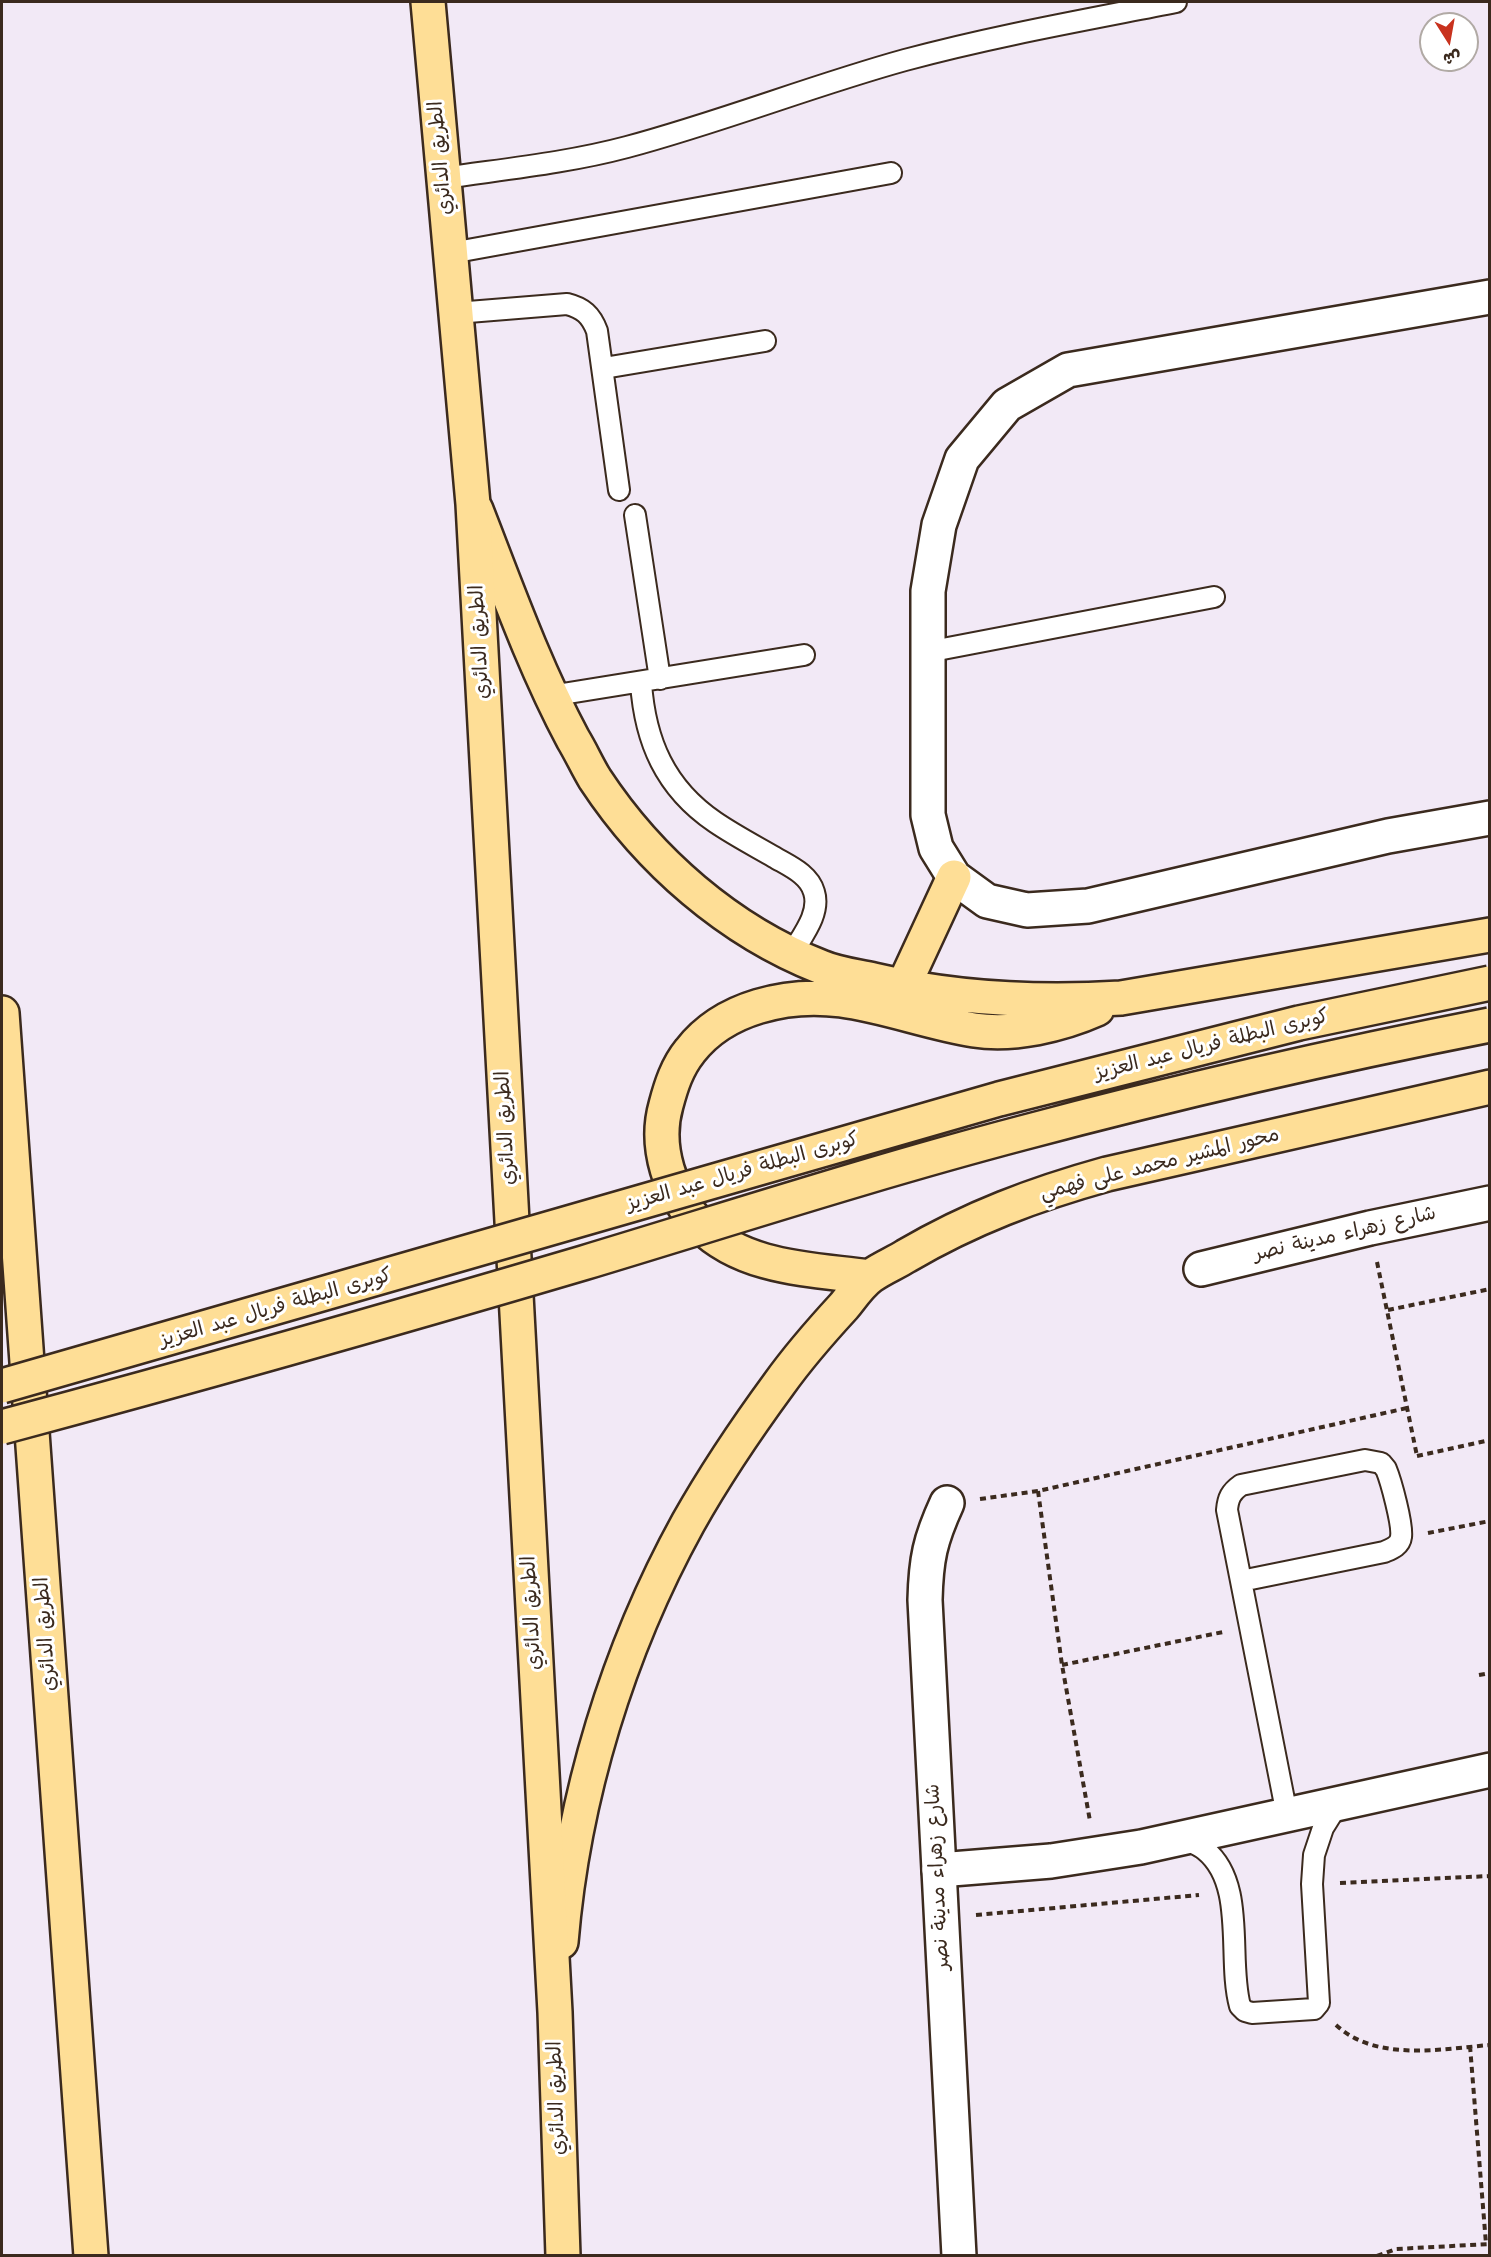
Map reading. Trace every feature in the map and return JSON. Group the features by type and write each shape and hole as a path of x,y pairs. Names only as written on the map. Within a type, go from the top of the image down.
{"main road":[{"name":"الطريق الدائري","path":"428,2 473,504 555,2012 563,2256"},
{"path":"473,504 550,696 595,778 640,838 694,891 754,935 791,955 824,969 903,987 964,996 1078,1001 1121,998 1490,935"},
{"path":"903,987 954,877"},
{"name":"كوبرى البطلة فريال عبد العزيز","path":"2,1386 999,1099 1299,1023 1490,983"},
{"path":"869,1277 776,1264 742,1255 712,1237 688,1213 671,1182 663,1149 663,1115 672,1081 689,1052 714,1027 744,1012 776,1002 808,998 842,1000 975,1030 1012,1031 1047,1026 1082,1016 1121,998"},
{"name":"الطريق الدائري","path":"2,1013 91,2256"},
{"name":"كوبرى البطلة فريال عبد العزيز","path":"2,1427 320,1339 1019,1134 1194,1089 1370,1049 1490,1025"},
{"name":"محور المشير محمد على فهمي","path":"555,2012 563,1910 581,1810 608,1712 643,1615 688,1524 741,1436 801,1353 869,1277 929,1242 987,1214 1048,1191 1107,1174 1490,1087"}],"street":[{"path":"1490,297 1068,370 1007,405 963,459 939,525 928,591 927,652 928,815 936,848 954,877 987,901 1027,910 1088,906 1388,836 1490,818"},
{"name":"شارع زهراء مدينة نصر","path":"1201,1269 1370,1228 1490,1203"},
{"name":"شارع زهراء مدينة نصر","path":"947,1503 933,1534 925,1577 959,2256"},
{"path":"939,1870 1051,1861 1185,1838 1490,1770"}],"lane":[{"path":"444,178 564,161 625,148 685,131 804,90 907,60 976,43 1176,2"},
{"path":"451,253 891,173"},
{"path":"456,313 567,304 587,313 593,321 604,368 619,490"},
{"path":"604,368 765,340"},
{"path":"635,515 650,681 643,712 651,741 663,768 678,789 696,807 715,823 801,873 811,884 816,903 814,913 791,955"},
{"path":"927,652 1214,597"},
{"path":"550,696 804,655"},
{"path":"1241,1581 1384,1552 1394,1548 1401,1539 1401,1527 1389,1477 1381,1463 1365,1460 1241,1485 1232,1491 1228,1500 1227,1510 1287,1815"},
{"path":"1185,1838 1206,1851 1221,1870 1230,1892 1240,2006 1252,2013 1314,2009 1319,2003 1312,1884 1314,1855 1323,1828 1338,1804"}],"path":[{"path":"1370,1228 1417,1456"},
{"path":"1387,1311 1490,1289"},
{"path":"947,1503 1038,1491 1407,1408"},
{"path":"1381,1463 1490,1440"},
{"path":"1038,1491 1062,1665 1095,1854"},
{"path":"1401,1539 1490,1521"},
{"path":"1062,1665 1250,1627"},
{"path":"1479,1675 1490,1673"},
{"path":"1312,1884 1490,1876"},
{"path":"941,1918 1230,1892"},
{"path":"1319,2003 1338,2026 1363,2043 1392,2050 1490,2045"},
{"path":"1377,2256 1396,2249 1488,2244 1470,2046"}]}
